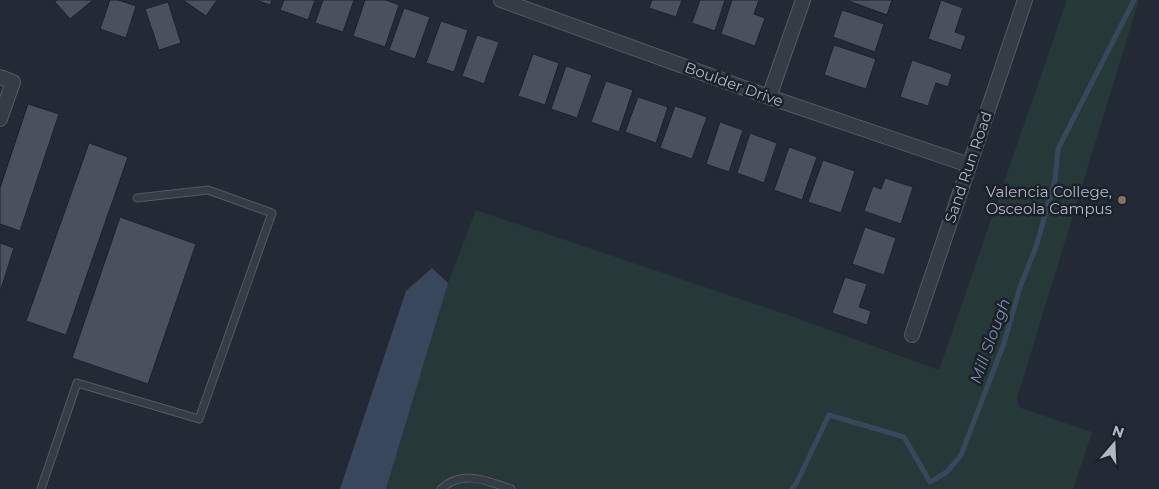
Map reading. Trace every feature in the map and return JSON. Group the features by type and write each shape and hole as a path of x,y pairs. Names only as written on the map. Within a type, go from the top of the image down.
{"street":[{"name":"Boulder Drive","path":"501,0 769,97 969,165"},
{"path":"769,97 803,0"},
{"name":"Sand Run Road","path":"912,335 1025,0"},
{"path":"0,77 13,82 0,118"}],"lane":[{"path":"40,489 78,383 199,419 272,213 208,190 137,198"},
{"path":"441,489 456,479 472,476 511,489"}],"shaded area":[{"path":"1067,0 1139,0 1017,398 1018,405 1021,408 1092,432 1073,489 386,489 448,283 476,210 794,317 939,370"}],"water":[{"path":"432,268 448,283 386,489 340,489 406,291"}],"building":[{"path":"57,0 93,0 70,19 55,2"},
{"path":"110,0 118,0 136,6 126,38 100,29"},
{"path":"183,0 217,0 206,16"},
{"path":"256,0 272,0 270,5"},
{"path":"284,0 315,0 308,20 280,10"},
{"path":"323,0 354,0 343,32 315,23"},
{"path":"365,0 386,0 399,5 385,47 353,36"},
{"path":"652,0 682,0 676,17 649,8"},
{"path":"700,0 725,0 715,31 692,23"},
{"path":"732,0 759,0 754,14 765,18 755,46 721,34"},
{"path":"846,0 892,0 887,15"},
{"path":"941,0 963,8 955,32 966,36 961,50 928,39"},
{"path":"168,2 181,43 159,50 145,9"},
{"path":"404,8 430,17 415,59 389,50"},
{"path":"842,10 884,24 875,52 833,37"},
{"path":"441,21 468,30 454,72 426,63"},
{"path":"477,35 499,42 484,84 462,76"},
{"path":"834,45 876,59 866,89 824,75"},
{"path":"533,54 559,63 545,105 518,96"},
{"path":"912,60 952,74 948,87 936,83 928,106 900,97"},
{"path":"566,66 592,75 577,118 551,109"},
{"path":"606,81 633,90 619,132 591,122"},
{"path":"638,97 668,107 656,143 625,132"},
{"path":"28,104 59,114 20,231 0,224 0,188"},
{"path":"675,106 707,117 692,159 660,148"},
{"path":"720,122 743,130 729,172 706,164"},
{"path":"750,133 777,143 764,183 737,173"},
{"path":"89,143 128,157 66,335 26,321"},
{"path":"789,147 817,157 802,200 774,190"},
{"path":"823,160 855,171 841,213 808,202"},
{"path":"885,178 913,187 901,224 864,211 873,186 881,189"},
{"path":"120,217 196,244 148,384 72,358"},
{"path":"865,227 896,238 884,275 852,264"},
{"path":"0,243 14,248 0,292"},
{"path":"845,277 867,284 859,307 871,311 867,325 832,313"}],"waterway":[{"name":"Mill Slough","path":"792,489 829,415 904,437 930,482 947,472 961,455 1004,343 1020,287 1036,247 1055,180 1058,149 1134,0"}],"place":[{"name":"Valencia College, Osceola Campus","path":"1122,200"}]}
